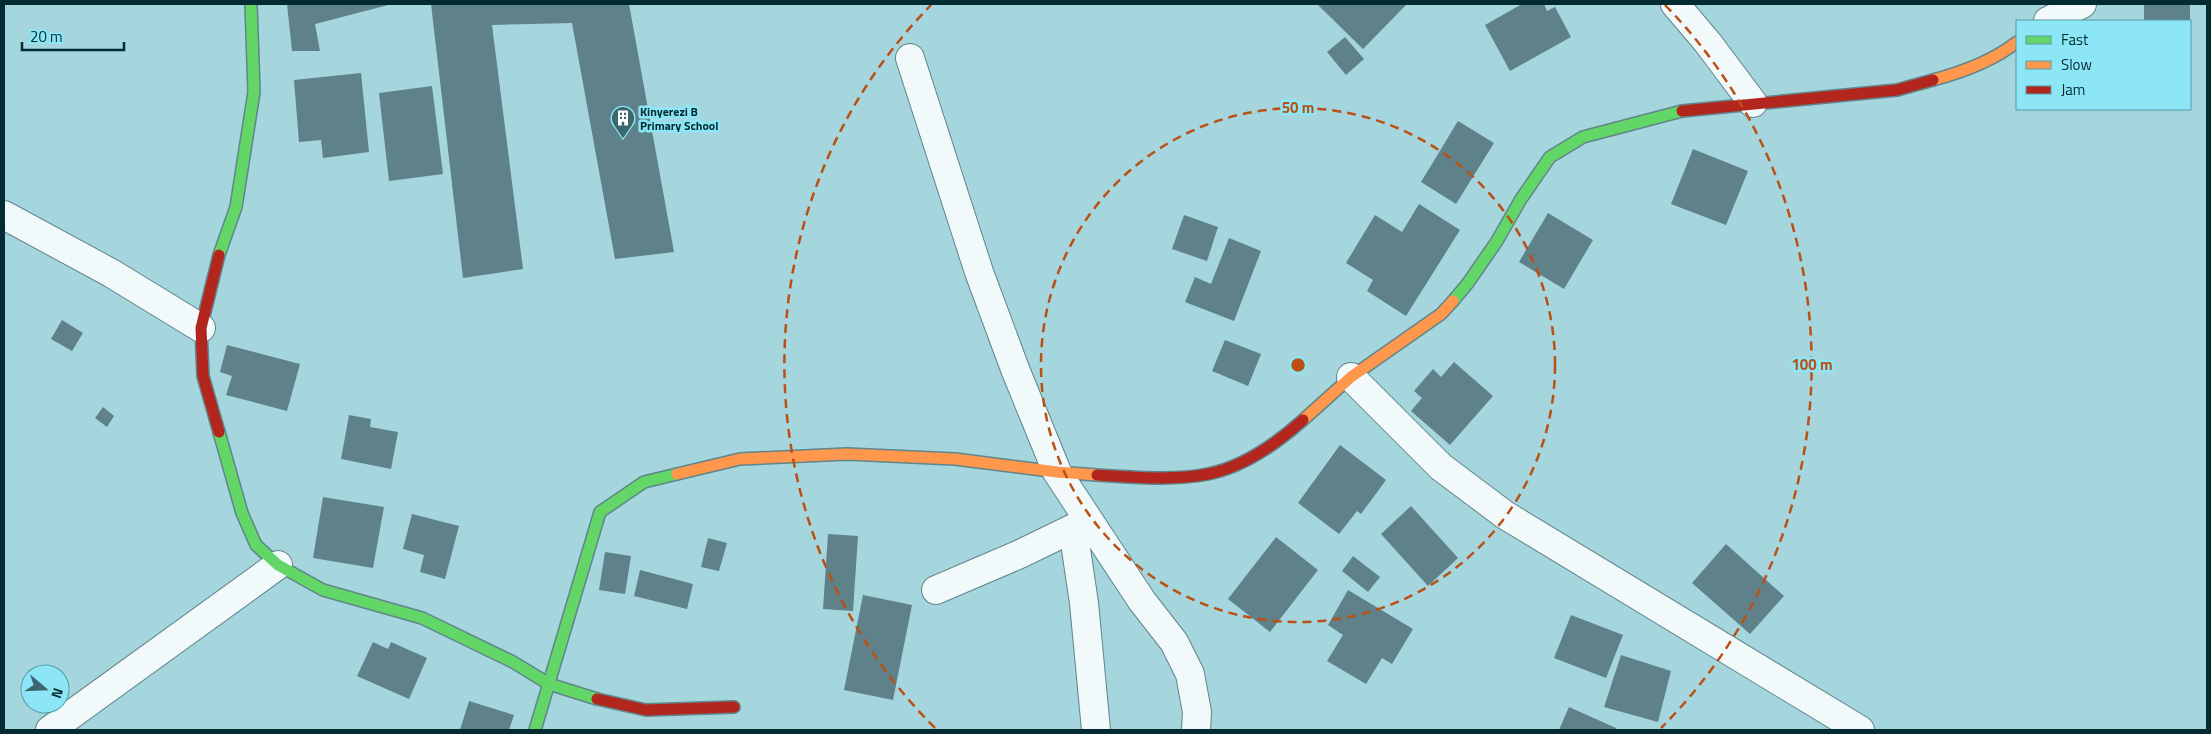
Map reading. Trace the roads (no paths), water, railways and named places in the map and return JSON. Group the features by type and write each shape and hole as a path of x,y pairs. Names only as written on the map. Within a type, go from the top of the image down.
{"street":[{"path":"251,4 254,92 244,167 236,207 214,271 202,328 204,376 242,513 256,546 278,565 324,590 422,618 513,662 549,684 581,696 646,710 734,707"},
{"path":"1676,4 1753,103"},
{"path":"2050,20 2082,4"},
{"path":"536,730 600,512 644,482 740,459 847,454 954,459 1057,472 1149,478 1208,474 1249,460 1280,441 1351,377 1441,314 1468,283 1497,241 1521,199 1550,156 1584,137 1629,123 1679,111 1897,90 1958,73 2004,52 2016,43"},
{"path":"910,58 979,272 1014,369 1057,472 1081,525 1174,642 1190,674 1197,712 1196,730"},
{"path":"4,214 111,272 202,328"},
{"path":"1351,377 1441,467 1505,515 1860,730"},
{"path":"936,590 1081,525"},
{"path":"1081,525 1084,603 1096,730"},
{"path":"50,730 278,565"}],"place":[{"name":"Kinyerezi B Primary School","path":"623,139"}]}
